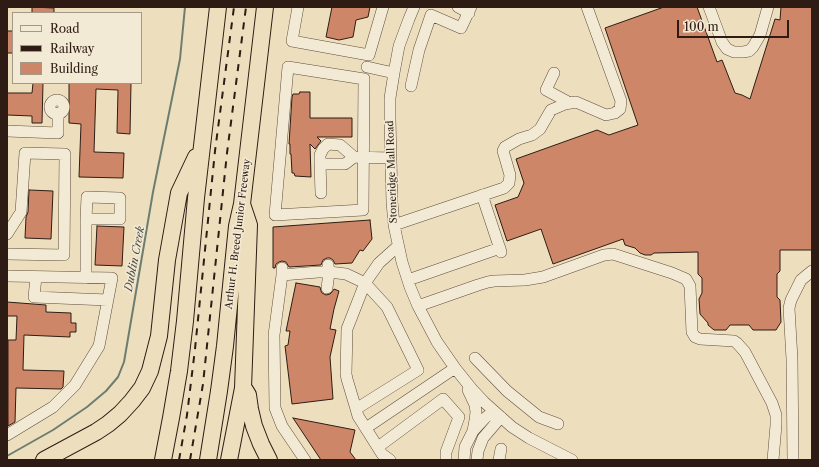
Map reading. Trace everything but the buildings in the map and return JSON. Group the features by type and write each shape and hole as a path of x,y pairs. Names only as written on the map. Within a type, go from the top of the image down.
{"highway":[{"path":"163,460 179,371 202,145 218,7"},
{"name":"Arthur H. Breed Junior Freeway","path":"208,460 225,346 237,226 242,204 265,7"},
{"path":"44,460 108,424 120,414 142,388 150,371 159,336 167,260 179,193 202,145"},
{"path":"229,460 243,388 249,225 242,204"},
{"path":"243,388 248,395 254,426 269,460"}],"street":[{"path":"298,7 292,41 369,55 383,7"},
{"name":"Stoneridge Mall Road","path":"414,7 399,46 390,98 390,158 394,225 398,246 408,280 418,306 437,342 462,379 484,402 512,427 529,438 571,460"},
{"path":"411,86 419,50 432,16 461,28 470,10 458,7"},
{"path":"394,225 504,188 509,183 510,175 503,151 505,147 540,129 551,110 565,104 576,102 606,115 616,113 620,109 621,101 587,7"},
{"path":"709,7 722,42 727,49 734,52 749,51 753,47 760,35 768,7"},
{"path":"288,67 364,80 359,158 363,210 275,215 288,67"},
{"path":"367,67 394,73"},
{"path":"554,73 546,90 570,103"},
{"path":"7,132 58,133 58,114 63,110 64,106 58,95"},
{"path":"321,193 320,155 328,144 340,145 359,158"},
{"path":"7,234 21,212 24,153 65,154 64,255 7,254"},
{"path":"320,164 345,164 359,158 390,158"},
{"path":"408,280 501,250 482,195"},
{"path":"86,219 86,278"},
{"path":"390,460 382,454 358,416 346,374 347,329 365,282 379,263 398,246"},
{"path":"418,306 488,282 543,278 604,255 613,254 686,279 690,286 692,332 695,337 700,339 734,341 737,343 745,352 772,403 776,415 773,460"},
{"path":"327,288 328,268"},
{"path":"305,460 282,426 276,408 274,335 282,271 318,272 328,268 346,274 365,282 387,307 418,370 356,409"},
{"path":"793,460 792,359 789,308 791,300 801,280 812,271"},
{"path":"7,276 112,278 99,346 75,385 53,407 7,435"},
{"path":"36,277 34,297 108,300"},
{"path":"475,358 507,391 539,417 558,424"},
{"path":"366,428 455,368"},
{"path":"462,379 475,405 476,412 473,430 465,447 464,460"},
{"path":"378,447 443,399 459,417 446,452 446,460"},
{"path":"473,430 485,418 497,414"},
{"path":"477,460 478,451 483,438 497,414"}],"waterway":[{"name":"Dublin Creek","path":"7,456 53,430 87,407 106,391 118,377 124,362 153,192 180,59 185,7"}],"railway":[{"path":"179,460 187,415 215,151 234,7"},
{"path":"190,460 203,384 227,153 246,7"}]}
